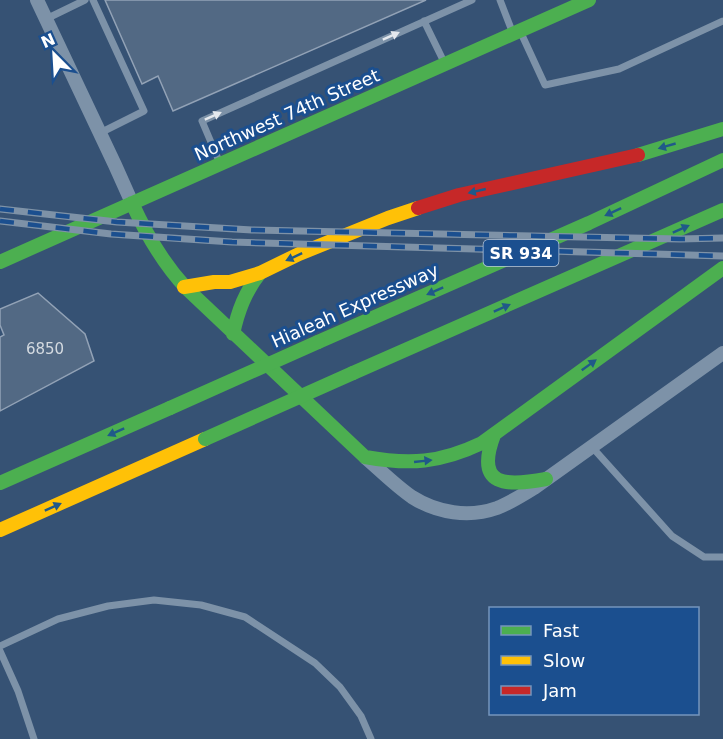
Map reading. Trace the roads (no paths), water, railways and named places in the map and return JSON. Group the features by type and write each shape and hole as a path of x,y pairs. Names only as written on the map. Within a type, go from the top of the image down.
{"main road":[{"name":"Northwest 74th Street","path":"0,262 589,0"},
{"path":"184,287 230,282 260,273 299,254 388,218 444,199 630,157 723,129"},
{"name":"Hialeah Expressway","path":"0,483 589,223 723,160"},
{"path":"132,203 154,247 184,287 365,457 401,462 443,458 469,450 494,435 723,268"},
{"name":"SR 934","path":"0,530 723,210"},
{"path":"233,334 242,299 260,273"},
{"path":"494,435 488,453 489,467 499,481 507,483 546,479"}],"street":[{"path":"37,0 132,203"},
{"path":"365,457 400,488 423,504 459,513 484,512 517,498 546,479 723,353"}],"lane":[{"path":"46,19 85,0"},
{"path":"93,0 144,111 100,133"},
{"path":"220,164 202,122 472,0"},
{"path":"500,0 545,85 619,69 723,21"},
{"path":"424,21 445,64"},
{"path":"592,447 672,536 704,556 723,557"},
{"path":"0,646 58,619 108,606 154,600 201,605 245,617 315,663 340,687 361,716 371,739"},
{"path":"0,651 18,691 34,739"}],"railway":[{"path":"0,209 117,222 252,230 723,238"},
{"path":"0,221 111,234 232,242 723,256"}]}
